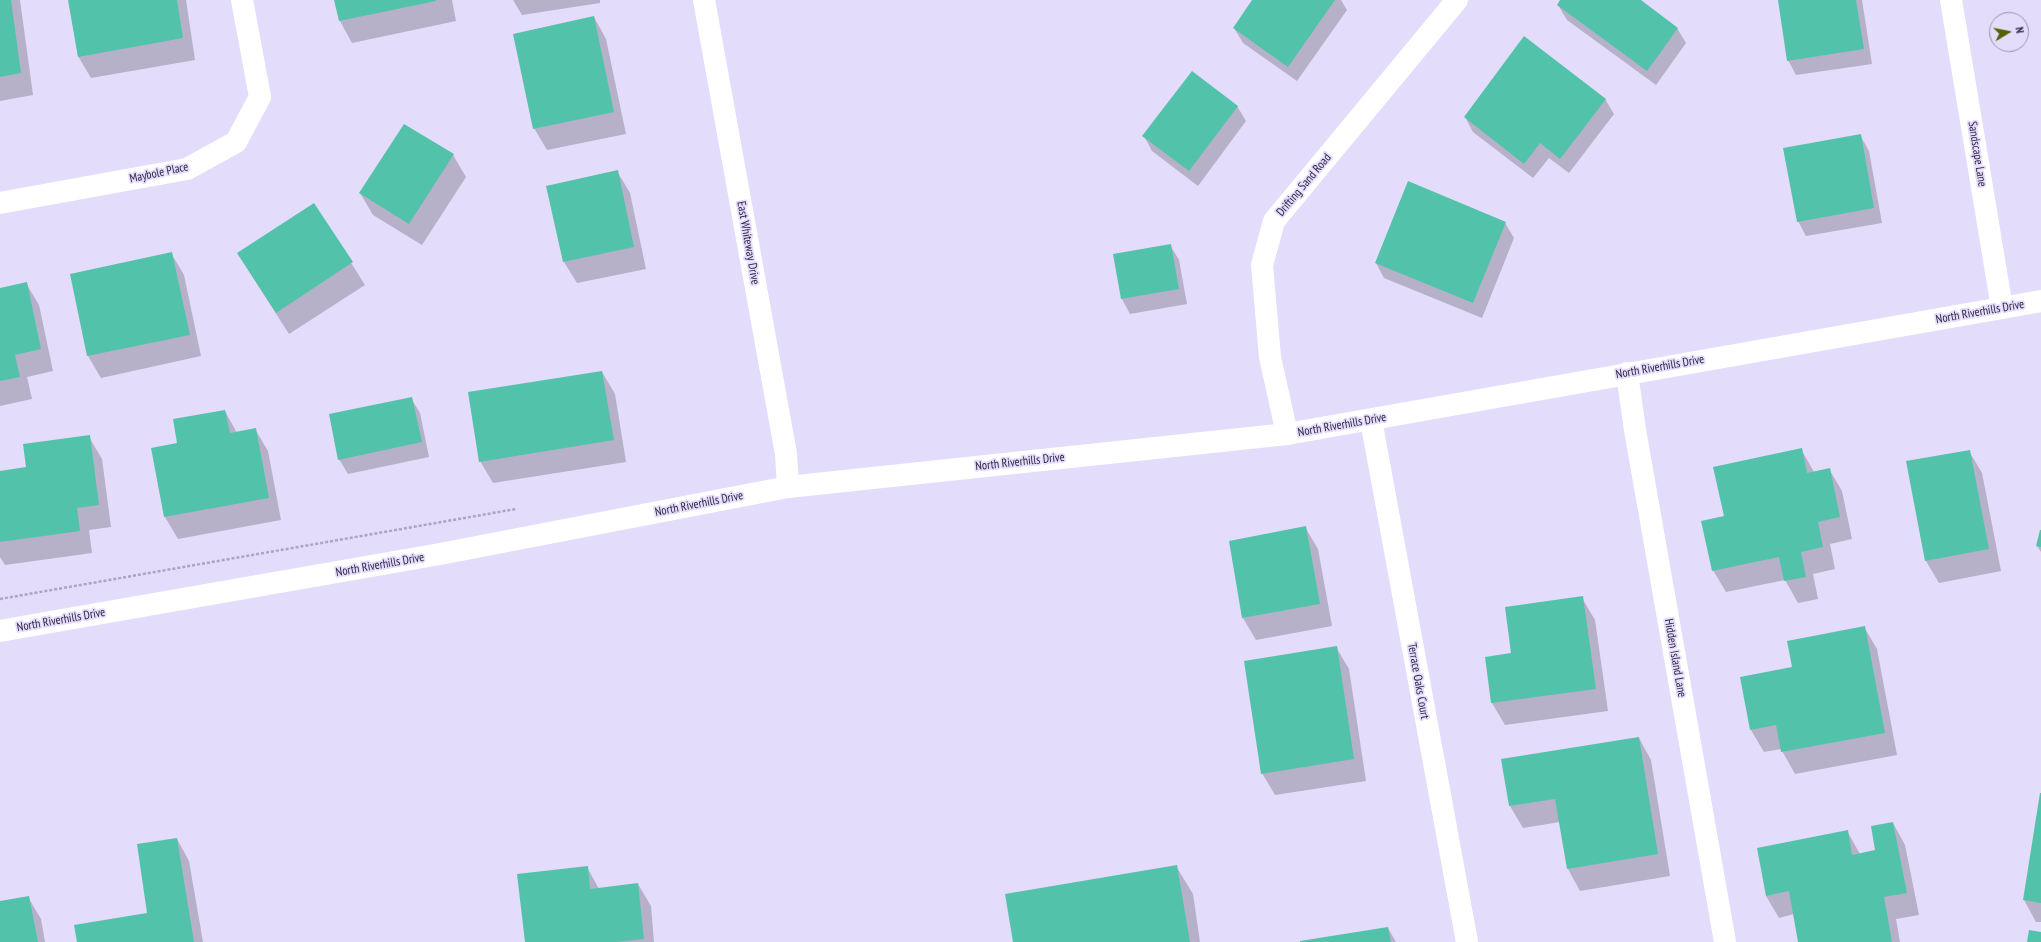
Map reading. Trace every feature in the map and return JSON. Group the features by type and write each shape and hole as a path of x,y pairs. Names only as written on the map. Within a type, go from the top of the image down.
{"street":[{"name":"Maybole Place","path":"0,203 187,169 236,142 260,97 242,0"},
{"name":"East Whiteway Drive","path":"704,0 786,454 788,487"},
{"name":"Drifting Sand Road","path":"1287,434 1270,357 1262,264 1274,221 1457,0"},
{"name":"Sandscape Lane","path":"1951,0 2002,308"},
{"name":"North Riverhills Drive","path":"0,631 440,554 788,487 1287,434 2041,301"},
{"name":"Hidden Island Lane","path":"1627,373 1635,430 1725,942"},
{"name":"Terrace Oaks Court","path":"1371,420 1467,942"}],"path":[{"path":"0,599 518,508"}],"building":[{"path":"0,0 11,0 21,73 0,77"},
{"path":"68,0 177,0 183,38 78,57"},
{"path":"334,0 436,0 436,1 339,21"},
{"path":"1252,0 1335,0 1288,67 1233,28"},
{"path":"1560,0 1641,0 1678,28 1647,71 1557,5"},
{"path":"1778,0 1856,0 1864,49 1787,61"},
{"path":"594,16 614,112 533,129 513,34"},
{"path":"1524,36 1606,99 1560,159 1540,143 1524,164 1464,117"},
{"path":"1192,71 1238,106 1189,171 1142,136"},
{"path":"404,124 454,154 409,224 359,193"},
{"path":"1861,134 1874,208 1797,222 1783,148"},
{"path":"618,170 634,247 563,262 546,186"},
{"path":"1408,181 1506,222 1473,303 1375,263"},
{"path":"314,203 353,262 276,313 237,253"},
{"path":"1171,244 1179,289 1121,299 1113,254"},
{"path":"172,252 190,335 87,356 70,274"},
{"path":"27,282 41,349 15,355 20,377 0,381 0,288"},
{"path":"602,371 614,440 479,462 468,392"},
{"path":"412,397 422,442 338,460 329,414"},
{"path":"225,410 230,433 256,428 269,498 164,517 151,448 177,443 173,419"},
{"path":"90,435 99,505 77,508 80,531 0,542 0,471 26,467 23,444"},
{"path":"1802,448 1807,473 1830,468 1840,517 1818,522 1823,547 1801,552 1806,577 1784,581 1779,557 1712,571 1701,521 1724,516 1713,467"},
{"path":"1970,450 1989,549 1925,561 1906,461"},
{"path":"1306,526 1320,604 1242,618 1229,541"},
{"path":"2041,530 2041,547 2036,546"},
{"path":"1583,596 1596,689 1491,703 1485,657 1511,653 1505,607"},
{"path":"1865,626 1885,733 1781,752 1776,725 1750,730 1740,677 1792,667 1787,641"},
{"path":"1337,646 1354,759 1261,774 1244,661"},
{"path":"1639,737 1658,854 1567,869 1555,799 1509,806 1501,759"},
{"path":"2041,793 2041,903 2023,900"},
{"path":"1893,822 1907,893 1884,897 1892,942 1798,942 1789,891 1766,896 1757,848 1848,830 1852,855 1875,850 1871,826"},
{"path":"177,838 194,942 77,942 74,925 147,913 137,844"},
{"path":"1177,865 1190,942 1013,942 1005,894"},
{"path":"588,866 590,889 638,883 644,939 617,942 525,942 517,874"},
{"path":"29,896 38,942 0,942 0,901"},
{"path":"1388,927 1391,942 1300,942 1300,941"},
{"path":"2029,930 2041,932 2041,942 2027,942"}]}
